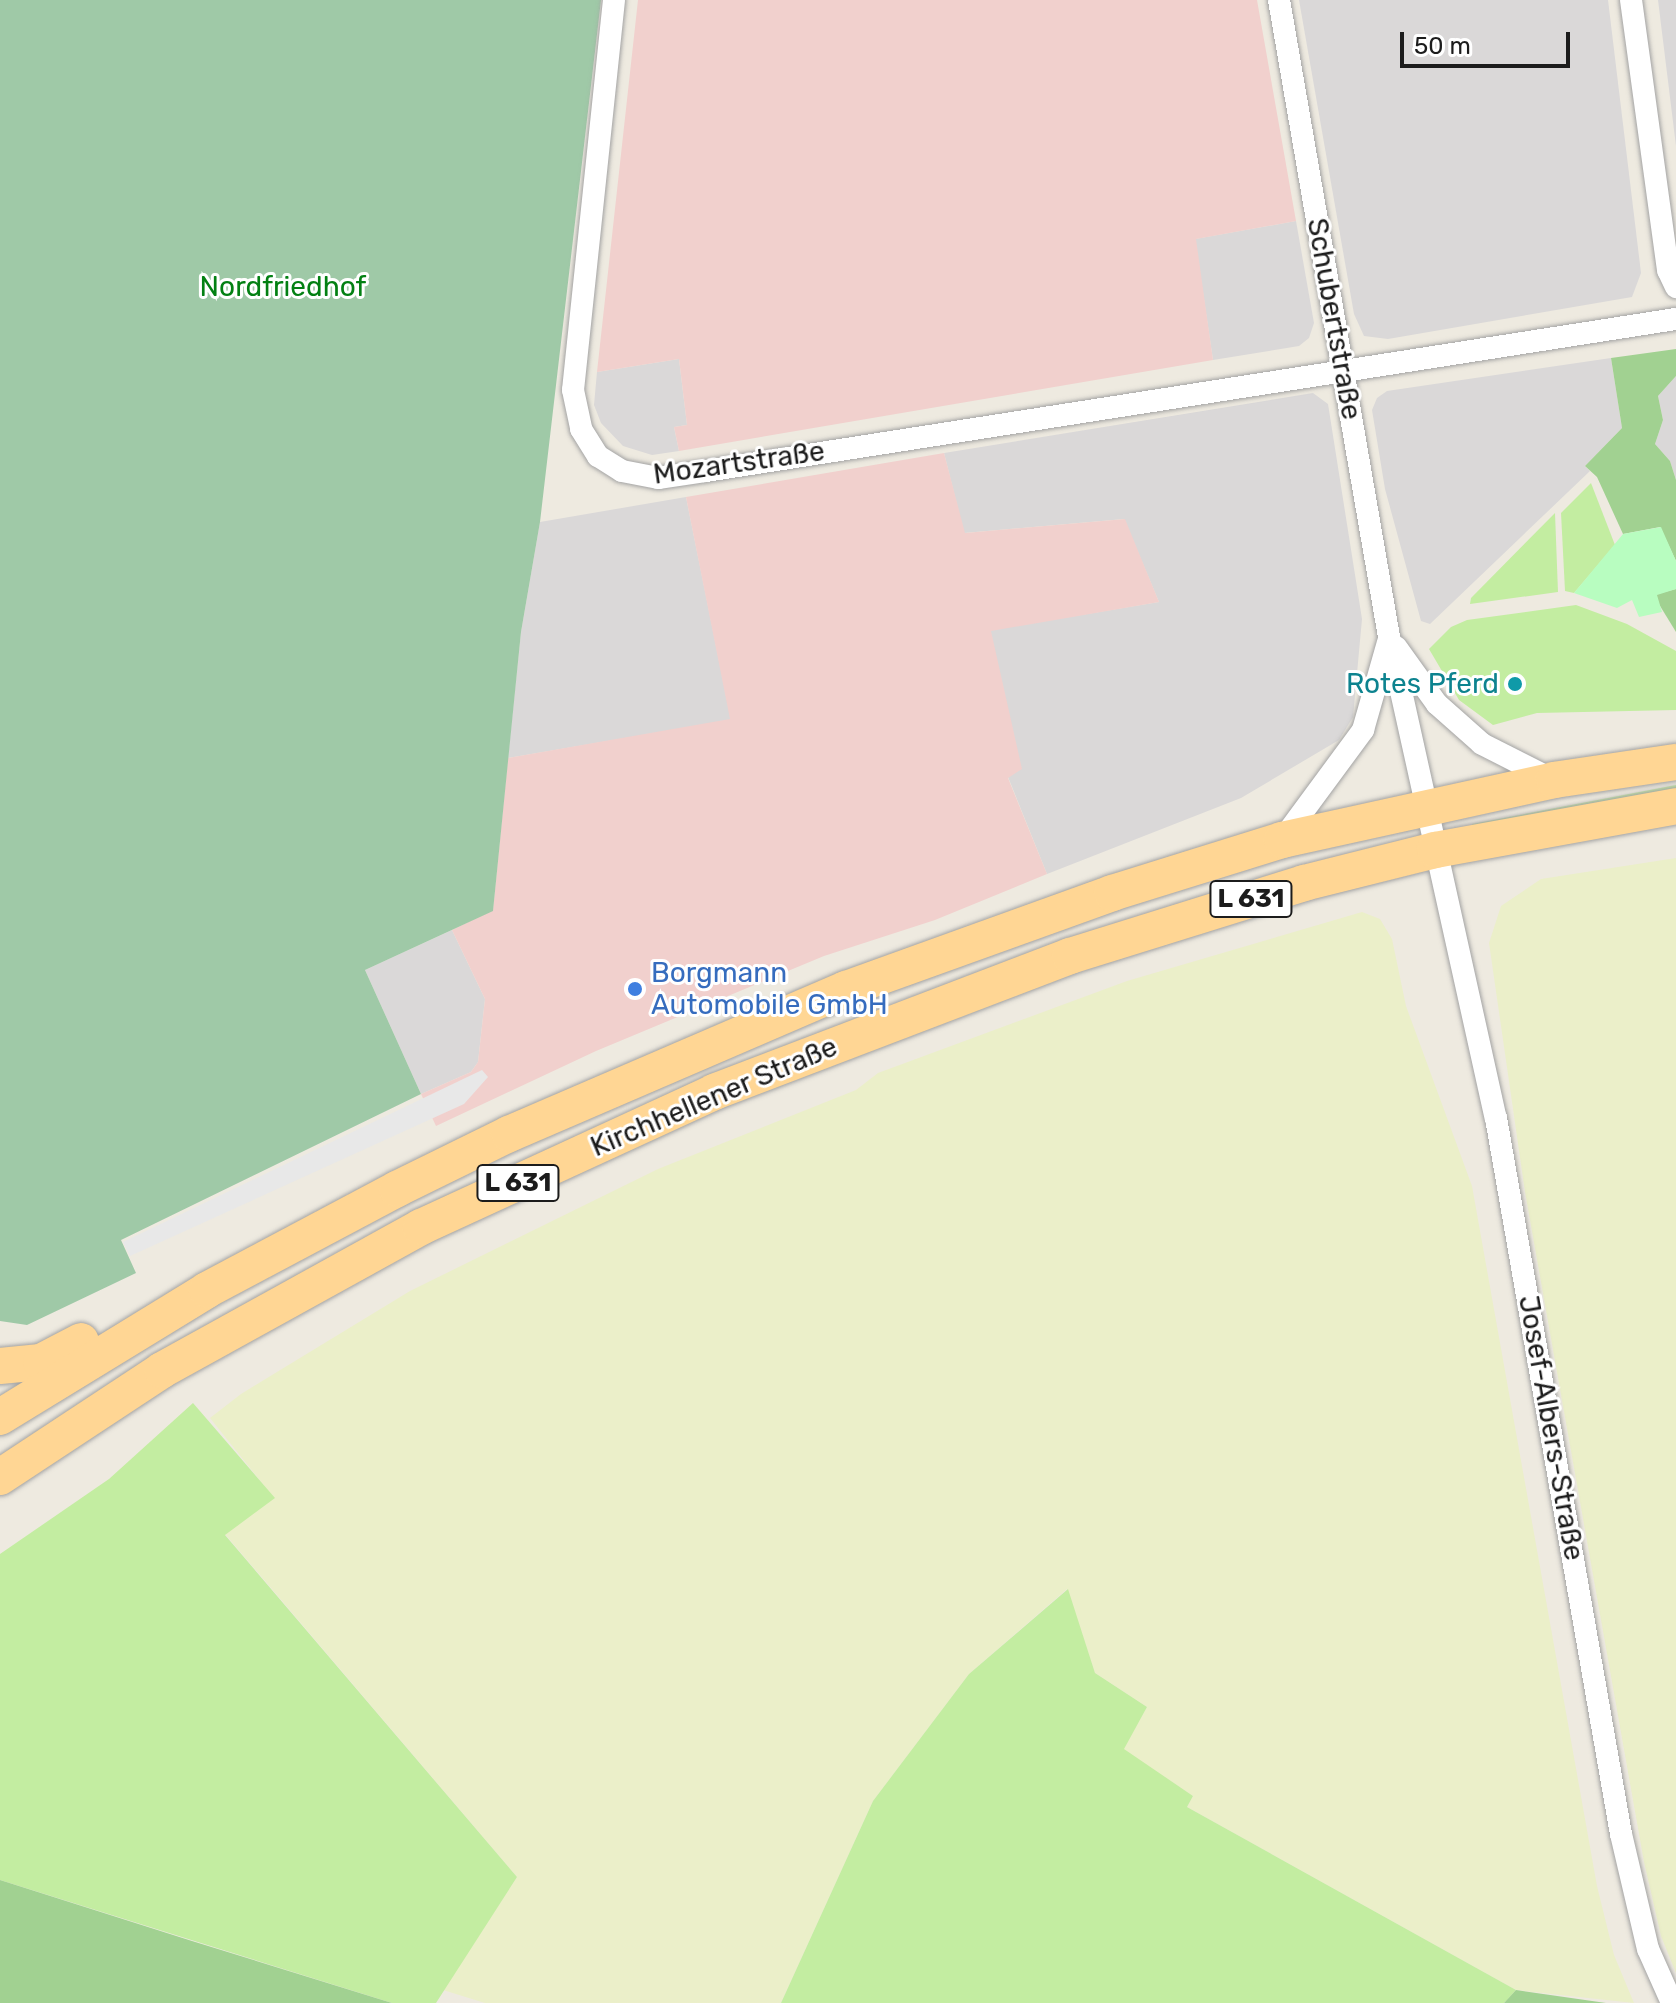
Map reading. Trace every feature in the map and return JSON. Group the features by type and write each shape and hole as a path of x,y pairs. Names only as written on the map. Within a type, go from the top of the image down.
{"main road":[{"name":"Kirchhellener Straße","path":"0,1417 129,1335 411,1182 693,1053 876,978 1112,893 1282,840 1554,780 1676,762"},
{"name":"Kirchhellener Straße","path":"0,1477 162,1370 421,1227 714,1092 1070,956 1304,883 1435,850 1676,806"},
{"path":"0,1366 41,1362 97,1333 129,1335"}],"street":[{"name":"Mozartstraße","path":"614,0 573,390 581,429 598,456 622,471 658,478 1676,319"},
{"name":"Schubertstraße","path":"1279,0 1389,637 1427,807"},
{"path":"1631,0 1668,270 1676,287"},
{"name":"Schubertstraße","path":"1389,637 1437,704 1482,744 1554,780"},
{"name":"Schubertstraße","path":"1282,840 1363,730 1389,637"},
{"path":"1427,807 1435,850"},
{"name":"Josef-Albers-Straße","path":"1435,850 1496,1118 1621,1834 1648,1949 1672,2003"}],"shaded area":[{"path":"638,0 1257,0 1296,221 1196,239 1213,360 679,451 674,427 687,425 679,359 597,372"},
{"path":"1299,0 1608,0 1641,273 1632,297 1388,339 1364,336 1354,314"},
{"path":"1658,0 1676,0 1676,146"},
{"path":"1296,221 1314,323 1309,338 1299,346 1213,360 1195,239"},
{"path":"1611,358 1622,428 1585,466 1590,471 1430,624 1421,621 1385,489 1372,410 1377,398 1387,391"},
{"path":"679,359 687,425 674,427 679,451 652,455 623,446 601,423 594,405 597,372"},
{"path":"1676,376 1676,480 1670,461 1655,444 1663,420 1658,396"},
{"path":"1313,393 1328,404 1362,619 1353,717 1339,740 1241,798 1047,874 1008,777 1021,769 990,630 1159,602 1124,519 964,533 944,453"},
{"path":"944,453 965,533 1125,519 1159,602 991,631 1022,769 1008,778 1047,874 935,920 824,956 596,1051 436,1126 421,1094 471,1072 478,1062 485,999 452,930 493,910 508,758 730,719 686,497"},
{"path":"686,497 731,720 508,758 521,632 540,522"},
{"path":"452,930 485,999 478,1062 471,1072 421,1094 365,970"},
{"path":"482,1070 488,1077 464,1104 130,1256 123,1242"}],"green space":[{"name":"Nordfriedhof","path":"0,0 601,0 540,522 521,632 493,911 365,970 421,1094 121,1240 136,1273 27,1325 0,1321"},
{"path":"1676,349 1676,376 1658,396 1663,420 1655,444 1670,461 1676,480 1676,561 1660,527 1623,534 1597,477 1585,466 1622,428 1611,358"},
{"path":"1591,483 1615,545 1574,593 1565,591 1561,513"},
{"path":"1555,513 1558,592 1470,604 1471,598"},
{"path":"1661,527 1676,561 1676,589 1657,595 1662,612 1639,617 1632,600 1617,608 1574,593 1623,534"},
{"path":"1676,589 1676,632 1657,601 1657,594"},
{"path":"1576,605 1627,624 1676,651 1676,710 1537,713 1493,725 1459,700 1429,649 1451,627 1467,620"},
{"path":"1676,785 1676,794 1473,828 1472,824"},
{"path":"1676,858 1676,1973 1661,1936 1644,1862 1525,1192 1489,943 1501,906 1541,879"},
{"path":"1362,912 1380,919 1392,939 1406,1006 1472,1186 1597,1886 1614,1955 1634,2003 1516,1990 1187,1807 1193,1796 1123,1749 1147,1707 1095,1673 1067,1589 969,1674 873,1801 781,2003 485,2003 443,1990 517,1877 225,1534 274,1498 210,1418 241,1394 410,1291 658,1169 856,1090 878,1073 1127,981"},
{"path":"193,1403 275,1498 225,1535 517,1877 436,2003 392,2003 0,1880 0,1554 109,1479"},
{"path":"1068,1589 1095,1673 1147,1707 1124,1749 1193,1796 1187,1807 1516,1990 1504,2003 781,2003 873,1801 969,1674"},
{"path":"0,1880 192,1941 392,2003 0,2003"},
{"path":"1516,1990 1606,2003 1504,2003"}],"place":[{"name":"Rotes Pferd","path":"1515,684"},
{"name":"Borgmann Automobile GmbH","path":"635,989"}]}
